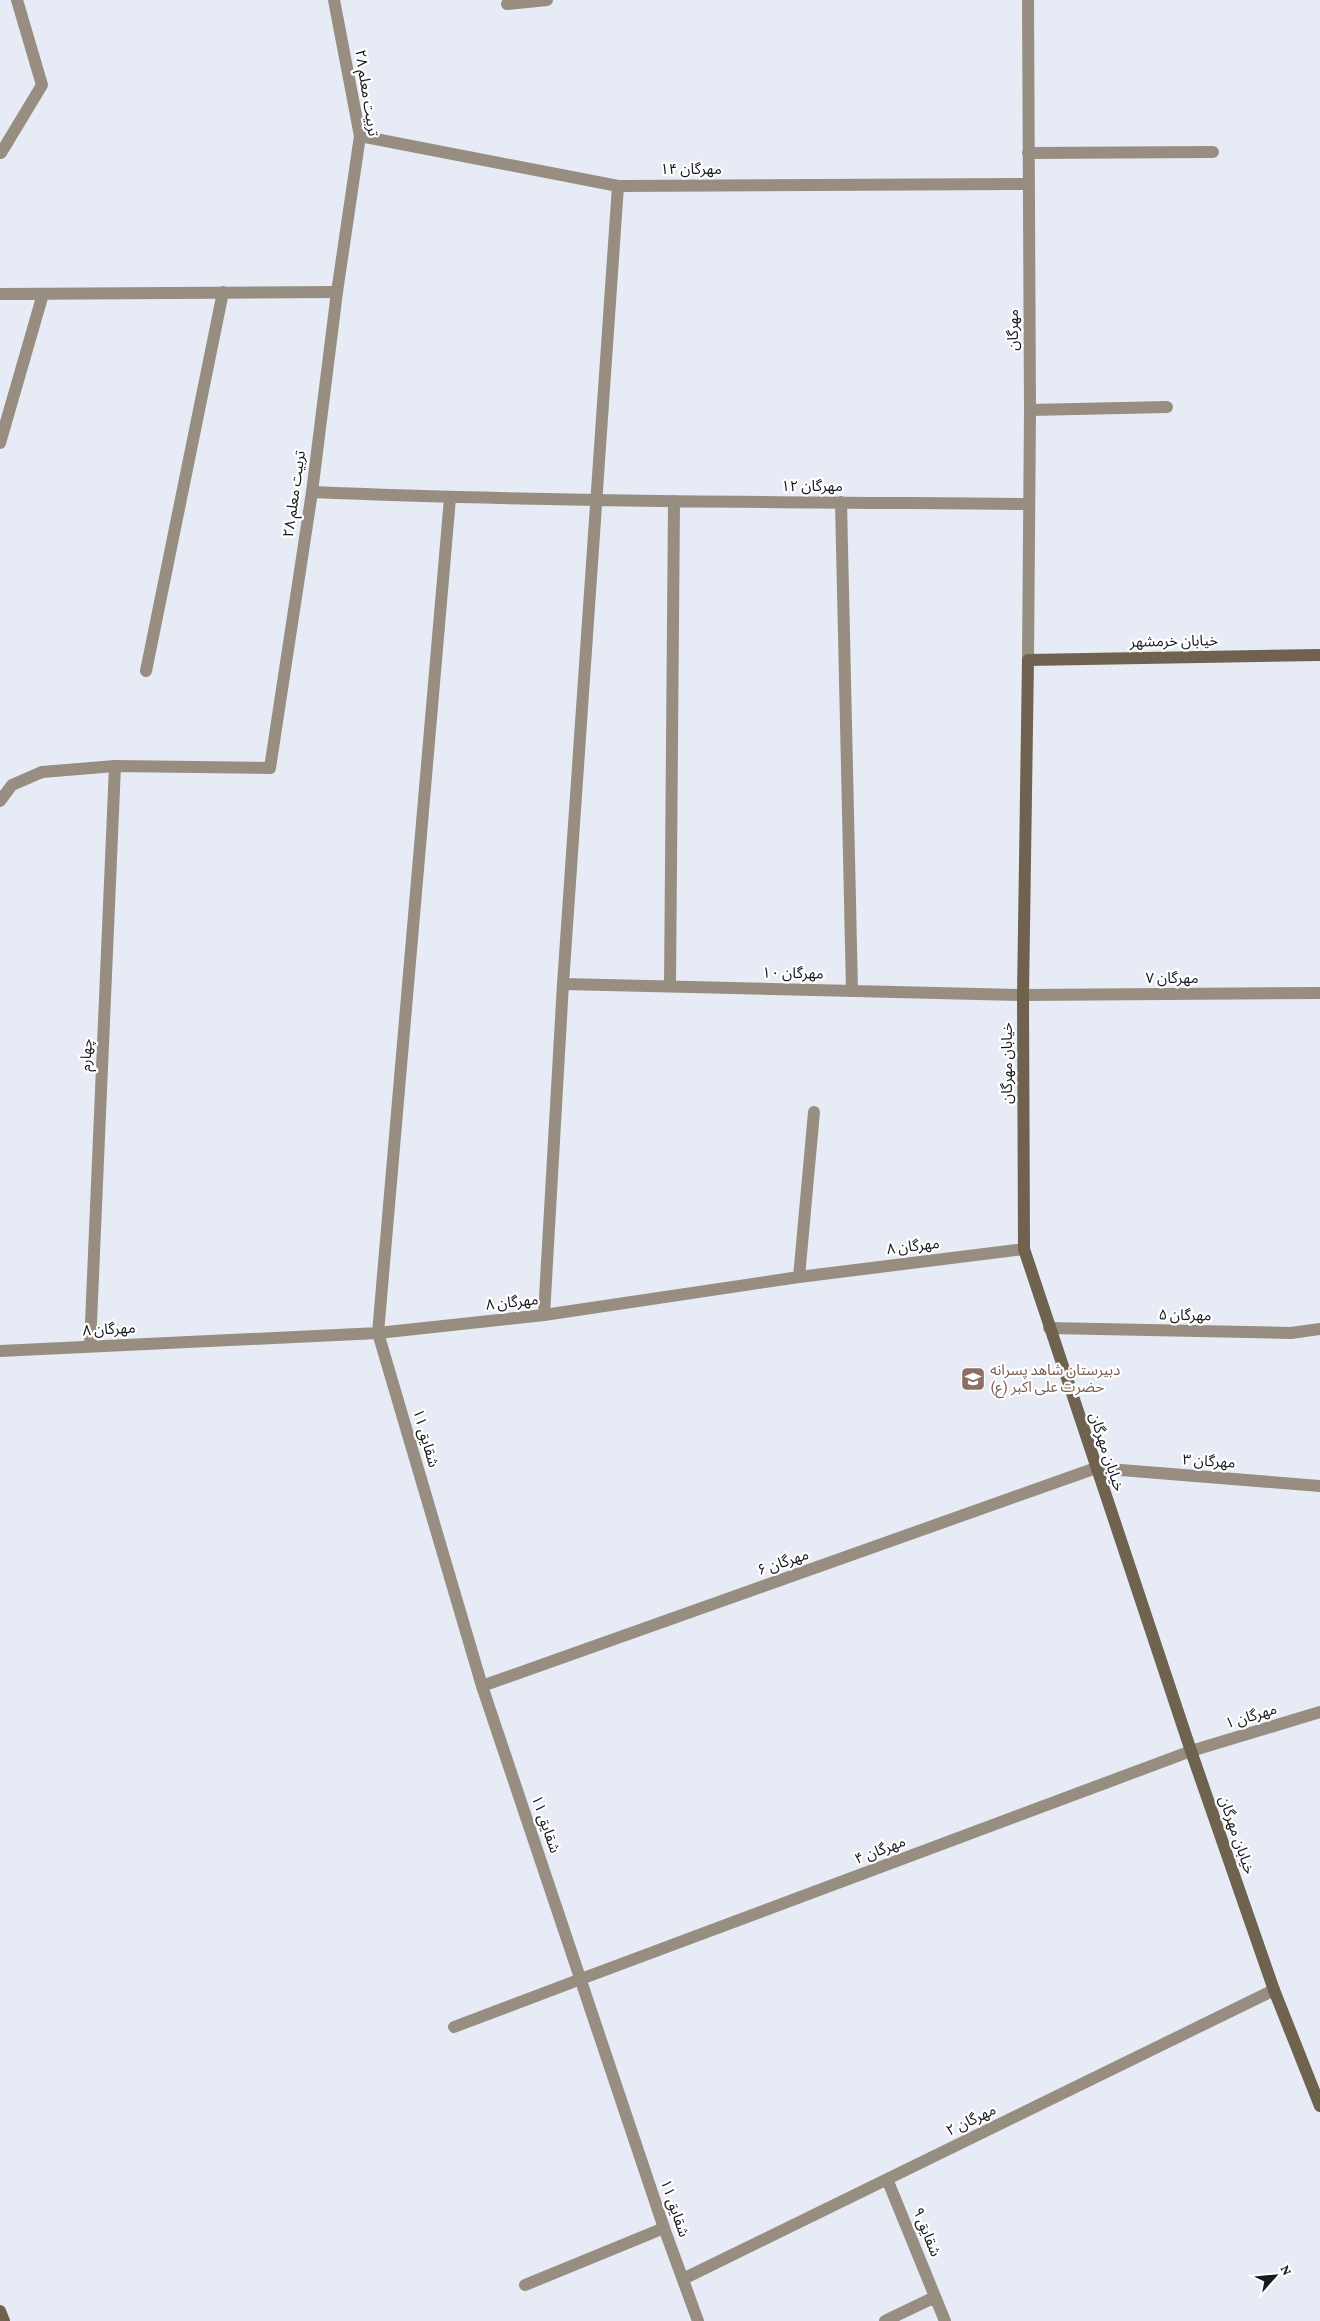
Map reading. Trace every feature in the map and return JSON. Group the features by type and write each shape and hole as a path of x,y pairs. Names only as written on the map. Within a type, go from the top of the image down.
{"street":[{"path":"1,153 42,85 16,0"},
{"name":"تربیت معلم ۲۸","path":"0,801 12,785 42,772 115,766 270,768 312,492 337,292 360,136 334,0"},
{"path":"507,4 546,0"},
{"name":"مهرگان","path":"1028,0 1030,410 1028,660"},
{"name":"مهرگان ۱۴","path":"360,136 618,186 1028,184"},
{"path":"1028,153 1213,152"},
{"path":"544,1315 563,984 618,186"},
{"path":"146,672 223,292"},
{"path":"0,294 337,292"},
{"path":"0,443 43,294"},
{"path":"1030,410 1168,407"},
{"name":"مهرگان ۱۲","path":"312,492 450,498 596,501 1028,504"},
{"path":"378,1333 450,498"},
{"path":"670,986 674,501"},
{"path":"841,502 852,990"},
{"name":"خیابان خرمشهر","path":"1028,660 1320,655"},
{"name":"خیابان مهرگان","path":"1028,660 1023,995 1024,1249 1191,1751 1274,1990 1320,2106"},
{"name":"چهارم","path":"90,1346 115,766"},
{"name":"مهرگان ۱۰","path":"563,984 1023,995"},
{"name":"مهرگان ۷","path":"1023,995 1320,994"},
{"path":"799,1277 814,1112"},
{"name":"مهرگان ۸","path":"0,1350 378,1333 544,1315 799,1277 1024,1249"},
{"name":"مهرگان ۵","path":"1049,1328 1292,1333 1320,1329"},
{"name":"شقایق ۱۱","path":"378,1333 482,1686 664,2228 698,2321"},
{"name":"مهرگان ۳","path":"1096,1468 1320,1486"},
{"name":"مهرگان ۶","path":"482,1686 1096,1468"},
{"name":"مهرگان ۱","path":"1191,1751 1320,1712"},
{"name":"مهرگان ۴","path":"454,2027 1191,1751"},
{"name":"مهرگان ۲","path":"682,2279 1274,1990"},
{"name":"شقایق ۹","path":"887,2179 945,2321"},
{"path":"525,2285 664,2228"},
{"path":"886,2321 936,2297"},
{"path":"0,2311 4,2321"}],"place":[{"name":"دبیرستان شاهد پسرانه حضرت علی اکبر (ع)","path":"973,1379"}]}
